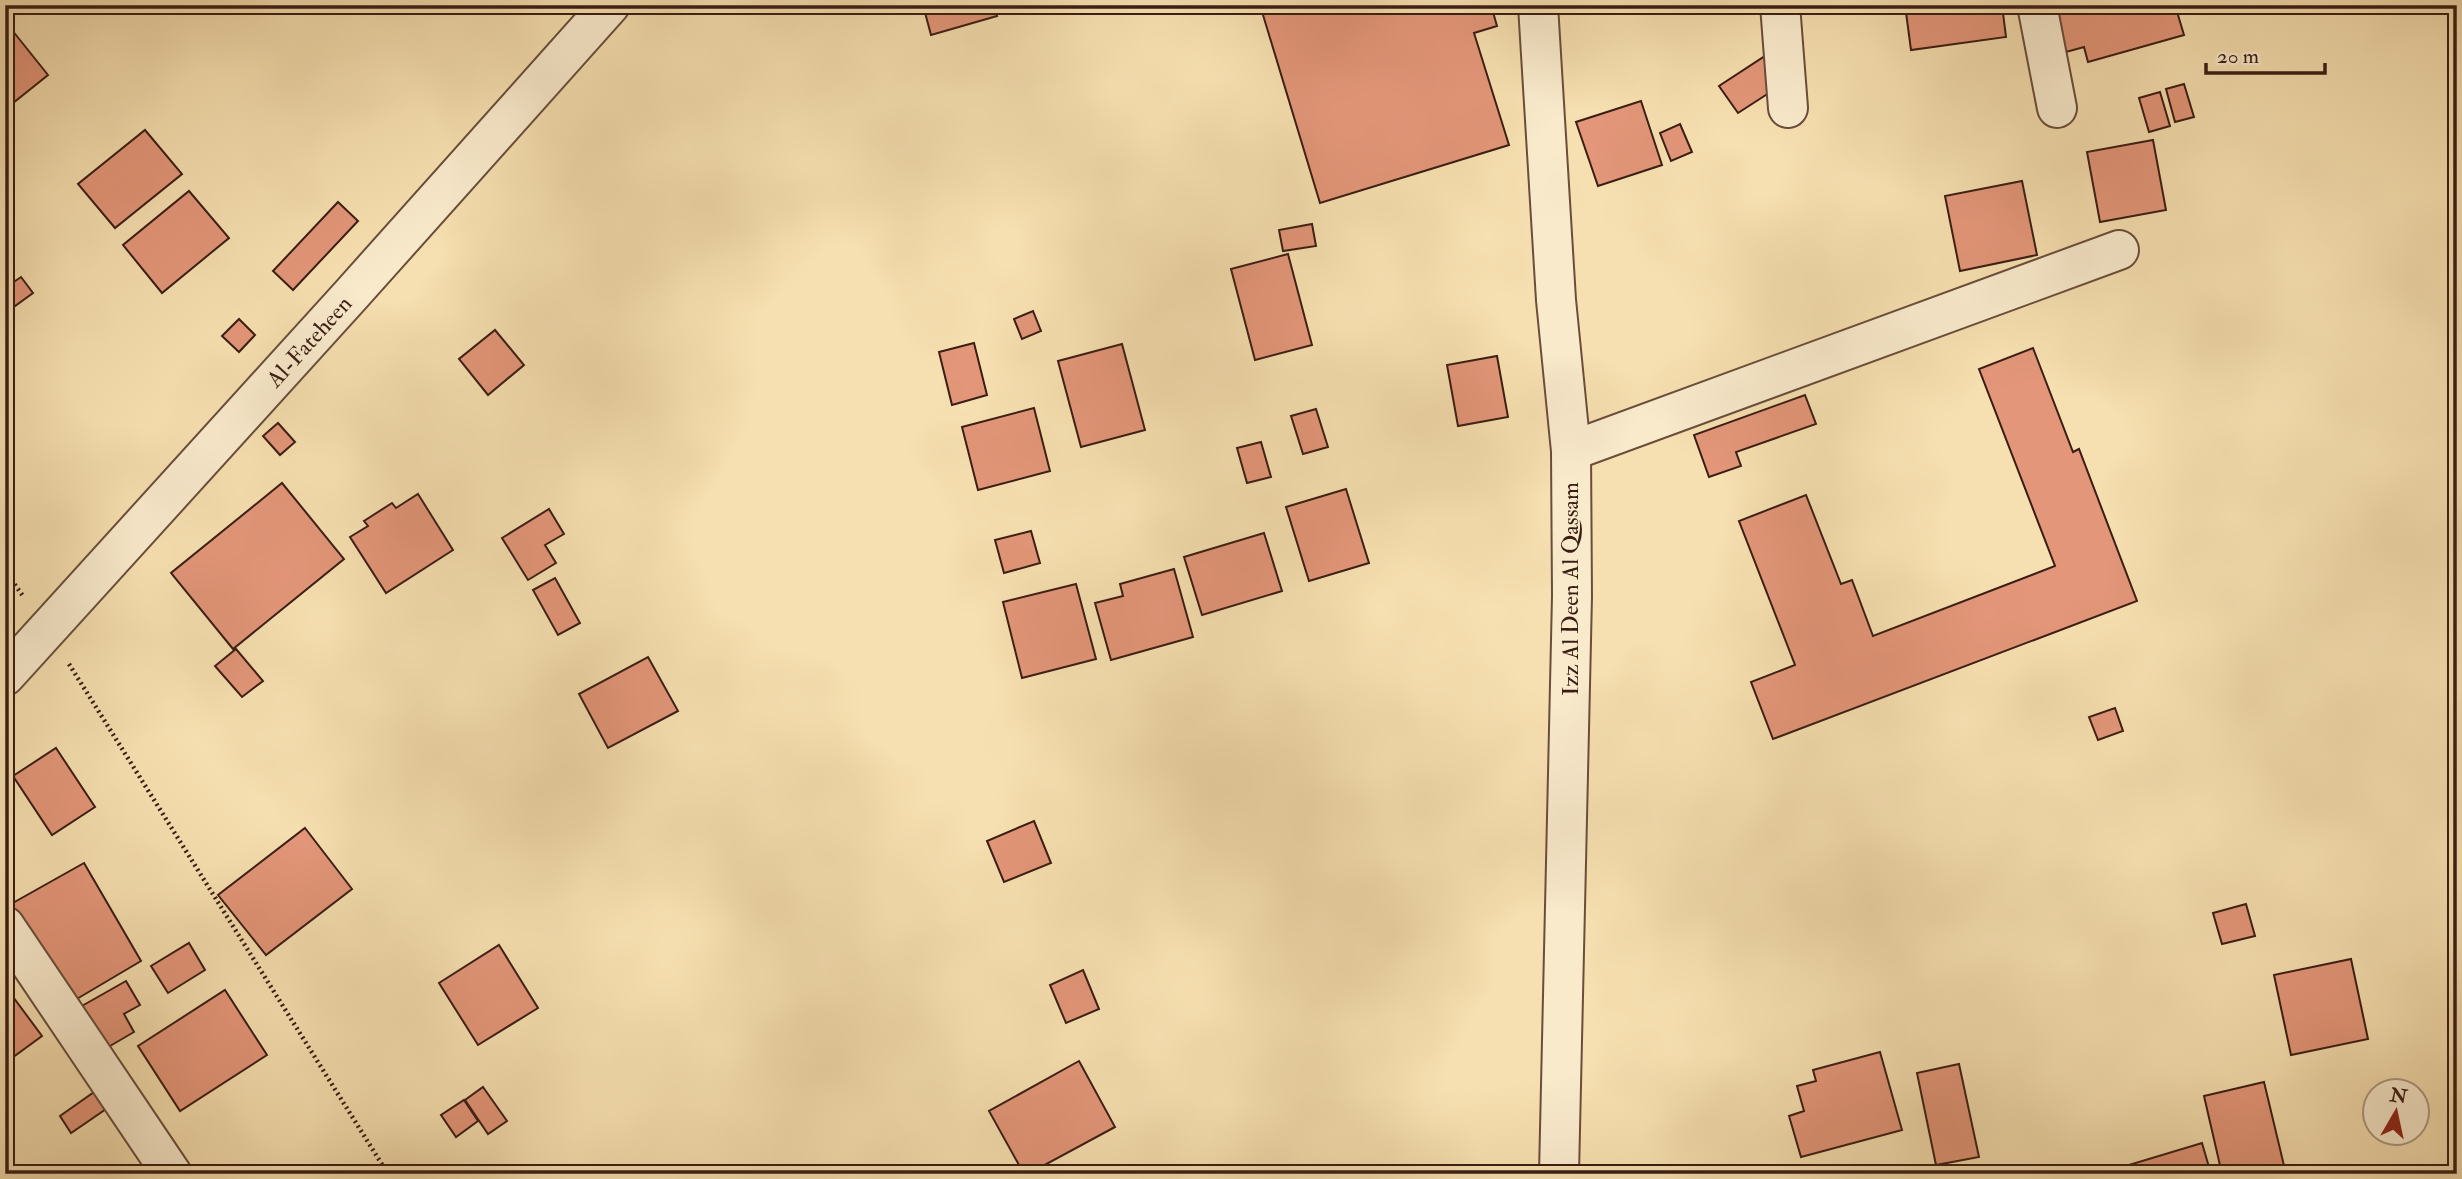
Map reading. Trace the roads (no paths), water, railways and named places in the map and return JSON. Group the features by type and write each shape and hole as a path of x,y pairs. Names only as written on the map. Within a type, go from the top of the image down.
{"street":[{"name":"Al-Fateheen","path":"5,676 610,5"},
{"name":"Izz Al Deen Al Qassam","path":"1538,5 1556,300 1570,451 1572,610 1559,1174"},
{"path":"1780,5 1788,108"},
{"path":"2038,5 2057,108"},
{"path":"1570,451 2119,250"},
{"path":"5,926 172,1174"}]}
